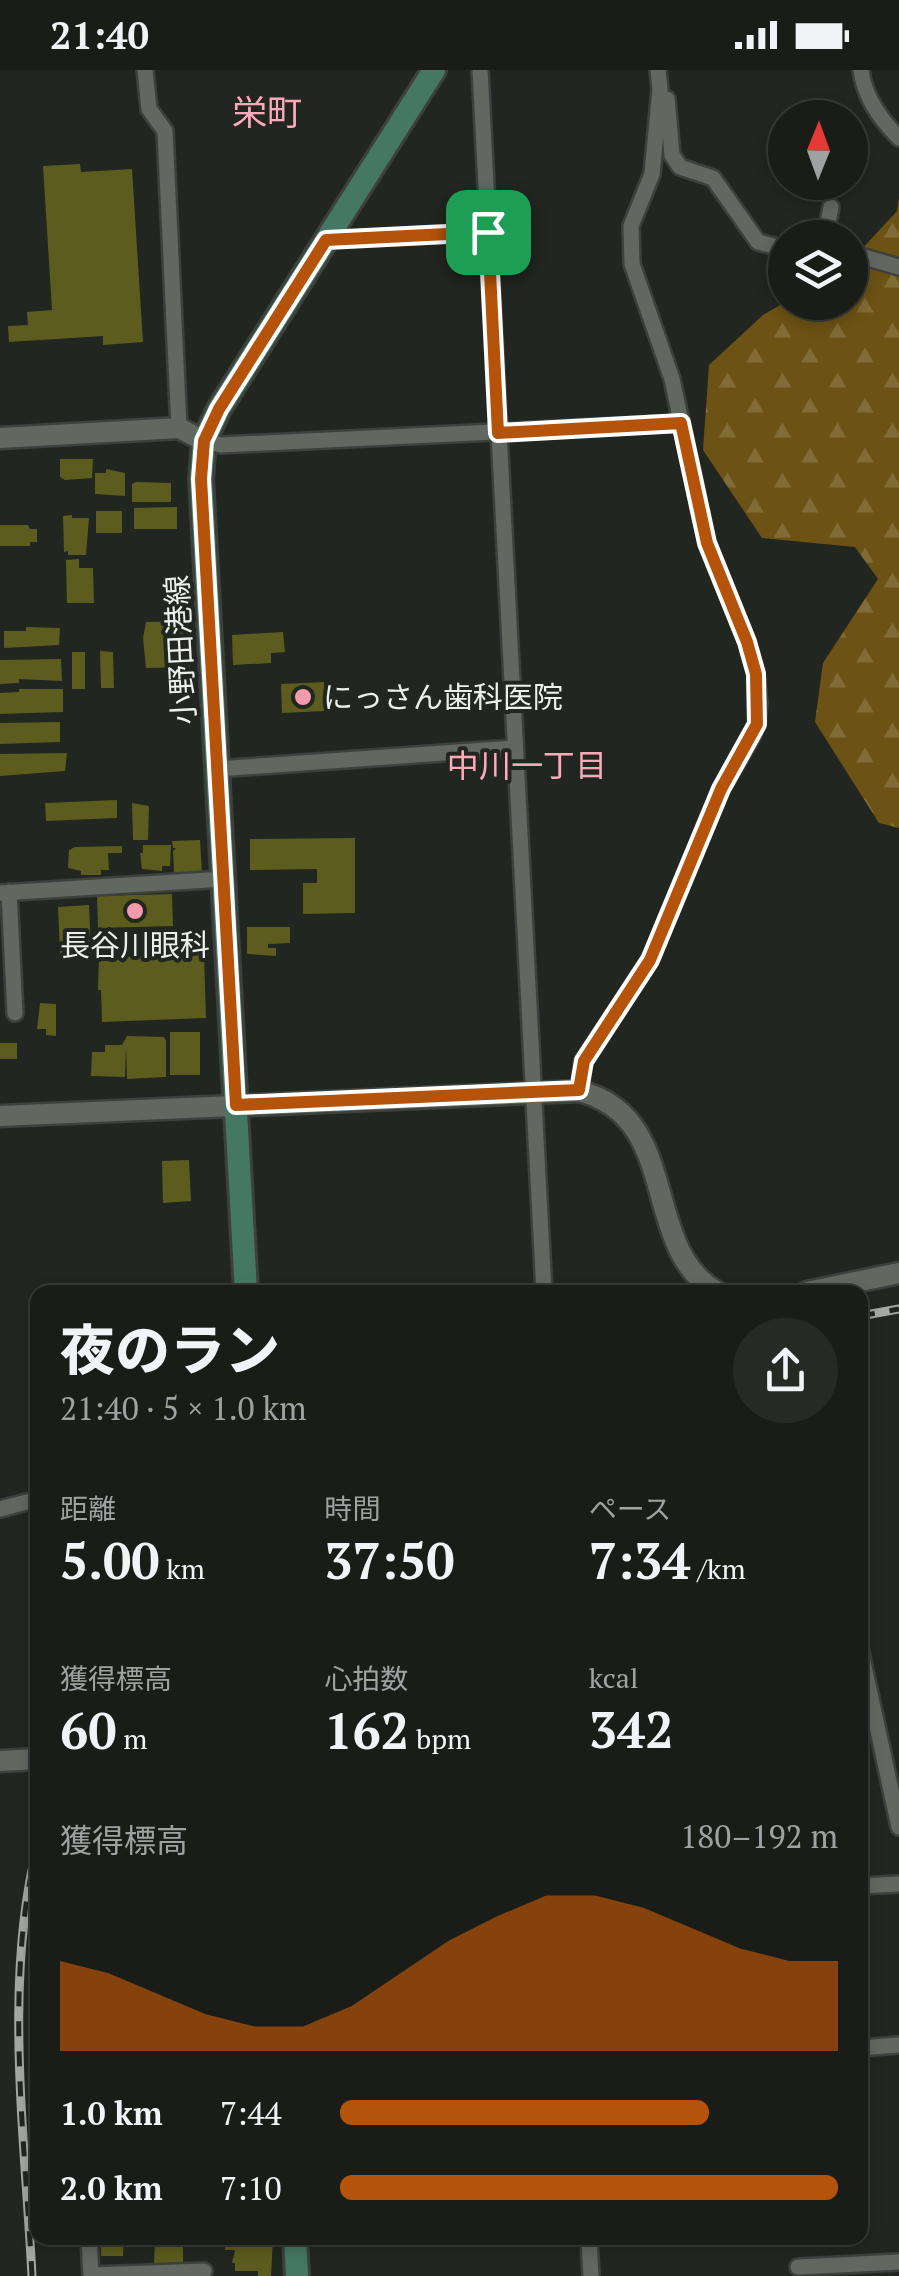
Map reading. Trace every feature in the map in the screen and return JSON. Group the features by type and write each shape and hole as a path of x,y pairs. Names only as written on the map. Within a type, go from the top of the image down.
{"main road":[{"name":"小野田港線","path":"246,1285 201,479 204,441 219,409 434,70"},
{"path":"295,2245 297,2276"}],"street":[{"path":"145,70 149,109 165,131 179,428"},
{"path":"480,70 544,1285"},
{"path":"579,1090 584,1061 650,960 721,789 757,724 756,674 707,543 672,379 632,264 631,226 652,174 660,88 658,70"},
{"path":"861,70 868,95 899,138"},
{"path":"660,88 667,96 672,155 680,167 713,178 758,242 768,245"},
{"path":"828,220 831,207"},
{"path":"326,240 488,232"},
{"path":"868,258 899,267"},
{"path":"0,438 179,428 221,445 681,423"},
{"path":"217,769 514,748"},
{"path":"15,1013 5,893 224,879"},
{"path":"0,1116 579,1090 613,1104 634,1127 647,1150 681,1255 693,1273 708,1285"},
{"path":"840,1285 899,1273"},
{"path":"0,1509 30,1501"},
{"path":"868,1732 899,1827"},
{"path":"0,1761 30,1759"},
{"path":"868,1886 899,1884"},
{"path":"868,2047 899,2045"},
{"path":"89,2245 90,2275 204,2271"},
{"path":"589,2245 591,2276"},
{"path":"798,2268 899,2262"}],"green space":[{"path":"899,197 899,828 879,823 815,722 823,663 878,579 855,547 762,538 703,450 709,365 768,312 768,320 868,320 868,242 897,211"}],"building":[{"path":"80,164 81,172 132,169 143,342 103,345 103,336 9,342 8,326 28,325 27,312 52,310 43,166"},
{"path":"60,459 93,459 92,478 65,480 60,477"},
{"path":"106,469 125,473 125,496 95,494 95,473 106,473"},
{"path":"171,483 171,502 132,502 132,484"},
{"path":"177,507 177,529 134,529 134,508"},
{"path":"96,511 122,511 122,533 96,533"},
{"path":"63,516 89,518 86,555 64,552"},
{"path":"0,525 28,525 37,529 37,542 30,542 30,546 0,546"},
{"path":"79,559 79,568 93,568 94,603 67,603 66,560"},
{"path":"189,621 190,667 146,668 146,622"},
{"path":"26,627 60,628 59,645 4,648 4,631 26,631"},
{"path":"283,632 285,652 271,653 271,663 233,665 232,635"},
{"path":"100,651 113,652 114,688 101,688"},
{"path":"72,652 85,652 85,689 72,689"},
{"path":"61,659 62,681 19,679 19,683 0,684 0,660"},
{"name":"にっさん歯科医院","path":"324,682 325,711 282,713 281,684"},
{"path":"63,689 63,712 0,714 0,693"},
{"path":"60,722 60,742 0,744 0,723"},
{"path":"67,753 65,771 0,776 0,754"},
{"path":"117,800 117,818 46,821 45,803"},
{"path":"132,803 149,806 148,840 133,840"},
{"path":"355,838 355,913 303,914 303,883 317,883 317,869 250,870 250,839"},
{"path":"200,840 202,873 174,872 176,848 172,841"},
{"path":"143,845 171,845 170,866 162,866 162,871 142,869"},
{"path":"122,846 122,853 108,853 109,870 101,870 101,875 81,875 81,871 68,868 69,850 75,847"},
{"name":"長谷川眼科","path":"172,894 173,926 98,928 97,896"},
{"path":"89,905 91,953 60,955 58,907"},
{"path":"247,927 290,927 290,943 268,944 268,948 276,948 276,956 247,954"},
{"path":"204,954 206,1018 102,1022 99,958"},
{"path":"40,1003 56,1004 56,1036 46,1035 46,1029 37,1029"},
{"path":"170,1032 200,1032 200,1075 170,1075"},
{"path":"127,1036 164,1037 166,1077 127,1079 126,1047 125,1077 91,1076 92,1052 105,1052 105,1045 122,1045"},
{"path":"0,1043 17,1043 17,1059 0,1059"},
{"path":"189,1160 191,1201 163,1203 162,1161"},
{"path":"101,2245 124,2245 123,2256 101,2256"},
{"path":"155,2245 183,2245 183,2266 154,2264"},
{"path":"225,2245 273,2245 271,2276 258,2276 258,2271 235,2271 235,2250 225,2250"}],"railway":[{"path":"868,1315 899,1309"},
{"path":"30,1881 21,1949 19,2059 30,2244"},
{"path":"30,2245 32,2276"}],"place":[{"name":"にっさん歯科医院","path":"303,697"},
{"name":"長谷川眼科","path":"135,911"}],"district":[{"name":"栄町","path":"267,112"},
{"name":"中川一丁目","path":"527,765"}],"route":[{"path":"488,232 498,433 681,423 707,543 756,674 757,724 721,789 650,960 584,1061 579,1090 236,1105 201,479 204,441 219,409 326,240 488,232"}]}
